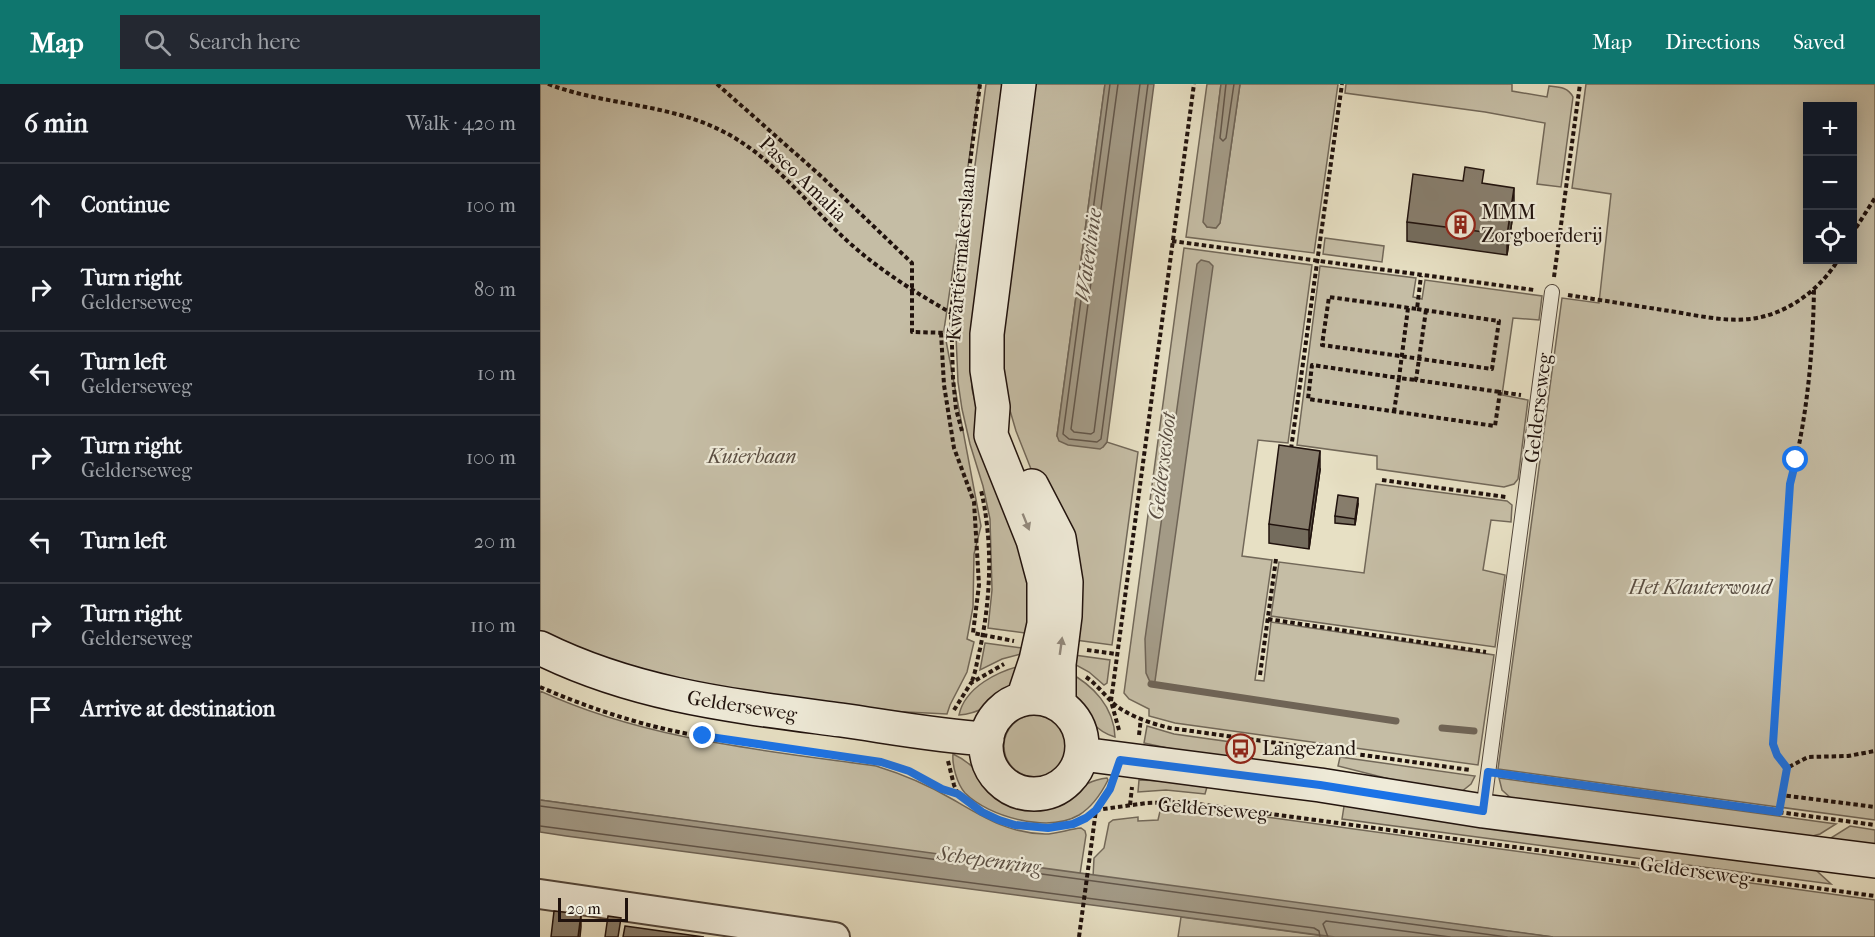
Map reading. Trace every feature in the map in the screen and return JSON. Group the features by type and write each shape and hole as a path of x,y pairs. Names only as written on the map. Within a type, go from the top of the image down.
{"street":[{"name":"Kwartiermakerslaan","path":"1019,84 987,334 987,370 993,407 1012,438 1059,538 1066,582 1049,654 1023,699"},
{"name":"Gelderseweg","path":"540,648 612,678 660,692 775,711 987,740"},
{"name":"Kwartiermakerslaan","path":"1049,654 1059,705"},
{"path":"1023,699 1041,699 1059,705 1070,714 1078,726 1082,739 1082,754 1075,771 1063,785 1046,793 1027,794 1010,787 996,775 988,758 989,729 1002,710 1023,699"},
{"name":"Gelderseweg","path":"1082,754 1320,785 1483,811 1875,861"},
{"path":"540,894 835,937"}],"lane":[{"name":"Gelderseweg","path":"1483,811 1552,292"}],"path":[{"name":"Paseo Amalia","path":"548,84 596,98 673,112 702,121 725,132 746,145 769,164 863,255 884,272 951,314"},
{"path":"717,84 822,177 912,263 912,332 950,333"},
{"name":"Kwartiermakerslaan","path":"962,431 954,388 950,333 980,84"},
{"path":"1078,937 1096,810 1110,789 1120,760 1119,731 1111,701 1116,654 1194,84"},
{"path":"1290,456 1342,84"},
{"path":"1552,292 1580,84"},
{"path":"1857,226 1875,198"},
{"path":"1172,241 1552,292 1721,319 1750,319 1770,314 1802,299 1829,274 1835,264"},
{"path":"1417,309 1421,275"},
{"path":"1787,768 1777,755 1773,744 1790,484 1809,380 1814,288"},
{"path":"1329,297 1417,309 1499,321 1492,369 1322,345 1329,297"},
{"path":"1394,411 1408,308"},
{"path":"1416,380 1426,310"},
{"name":"Kwartiermakerslaan","path":"941,333 944,385 954,448 974,502 979,585 973,633 982,636"},
{"path":"1500,392 1495,426 1308,399 1312,365 1399,378 1416,380 1500,392 1539,398"},
{"path":"1382,480 1526,500"},
{"name":"Kwartiermakerslaan","path":"979,484 986,515 988,596 975,673 971,682 1005,663 1049,654"},
{"path":"1260,675 1276,559"},
{"path":"1268,619 1505,655"},
{"path":"982,636 1049,654 1116,654"},
{"path":"1049,654 1092,681 1123,710 1157,724 1196,732 1875,825"},
{"name":"Gelderseweg","path":"540,687 610,714 669,730 896,766 942,789 958,794 982,812 1015,825 1062,827 1086,818 1096,810 1147,803 1183,802 1875,896"},
{"path":"1245,750 1247,739"},
{"path":"1787,768 1808,758 1848,756 1875,751"},
{"path":"1779,812 1787,768"},
{"path":"1781,795 1875,807"}],"green space":[{"name":"Kuierbaan","path":"540,84 980,84 944,330 981,526 974,554 973,607 967,639 974,642 967,672 947,714 866,710 647,676 540,633"},
{"path":"986,84 1003,84 978,273 971,371 972,389 982,431 1027,543 1032,634 988,628 992,590 990,519 970,444 958,382 956,336 962,261"},
{"path":"1029,84 1105,84 1057,436 1103,447 1107,442 1138,452 1112,645 1068,639 1053,513 1031,469 1016,431 1009,407 999,348"},
{"path":"1207,84 1221,84 1204,222 1207,227 1216,228 1220,223 1240,84 1338,84 1314,253 1186,237"},
{"path":"1346,84 1512,84 1512,91 1547,97 1549,86 1566,89 1573,97 1561,187 1537,184 1545,123 1485,112 1345,93"},
{"name":"Het Klauterwoud","path":"1586,84 1875,84 1875,820 1498,769 1562,298 1599,303 1611,194 1572,188"},
{"path":"1325,238 1384,246 1382,262 1323,254"},
{"path":"1184,248 1312,265 1288,443 1258,440 1242,556 1272,560 1255,680 1264,681 1271,622 1494,655 1478,765 1175,723 1149,716 1149,709 1129,699 1124,693"},
{"path":"1320,266 1416,278 1413,297 1422,299 1425,280 1542,296 1539,320 1513,318 1502,395 1528,400 1518,479 1514,484 1504,487 1377,469 1377,456 1297,445"},
{"path":"1376,484 1507,501 1512,505 1511,522 1491,520 1483,570 1505,575 1495,647 1271,616 1279,562 1364,573"},
{"path":"985,643 1030,649 980,670"},
{"path":"1067,654 1110,660 1107,683 1104,685 1089,672 1067,660"},
{"path":"1024,665 1011,687 999,699 980,710 959,715 962,705 975,688 1004,671"},
{"path":"1068,672 1086,683 1100,698 1111,716 1115,737 1102,731 1080,709 1073,696"},
{"path":"540,691 580,708 663,732 748,748 876,766 905,776 985,818 1019,831 1045,834 1081,828 1086,835 1080,874 540,800"},
{"path":"1035,715 1057,724 1066,746 1057,768 1035,777 1013,768 1004,746 1013,724"},
{"path":"1147,726 1174,734 1231,742 1229,761 1144,743"},
{"path":"953,754 977,771 1006,799 1018,805 1032,807 1050,805 1065,799 1083,786 1097,780 1107,778 1108,780 1096,800 1079,815 1051,823 1019,820 989,809 965,793 956,774"},
{"path":"1340,757 1475,776 1471,784 1461,792 1425,788 1338,766"},
{"path":"1499,778 1836,824 1820,834 1805,838 1512,799 1502,790"},
{"path":"1139,780 1188,782 1207,787 1205,794 1166,790 1138,792"},
{"path":"1345,800 1807,862 1831,884 1342,819"},
{"path":"1161,807 1215,810 1875,900 1875,937 1553,937 1093,877 1094,858 1104,848 1109,823 1113,820 1138,817 1138,821 1158,820"},
{"path":"1850,826 1875,830 1875,848 1826,841"},
{"path":"1181,917 1331,937 1178,937"}],"water":[{"name":"Waterlinie","path":"1105,84 1154,84 1107,442 1100,449 1068,445 1059,441 1057,436"},
{"path":"1221,84 1240,84 1220,223 1216,228 1207,227 1203,222"},
{"path":"1201,260 1213,266 1155,681 1151,684 1146,673 1145,639 1197,264"},
{"path":"540,800 1553,937 1335,937 566,836 540,832"}],"building":[{"name":"MMM Zorgboerderij","path":"1465,167 1484,170 1482,183 1514,188 1507,235 1407,222 1413,174 1463,181"},
{"path":"1279,445 1320,451 1309,530 1269,524"},
{"path":"1338,495 1358,498 1355,519 1335,516"},
{"path":"554,911 581,914 578,937 551,937"},
{"path":"608,916 621,918 618,937 605,937"},
{"path":"625,926 704,937 623,937"}],"waterway":[{"path":"1151,684 1396,721"},
{"path":"1442,728 1474,731"}],"place":[{"name":"MMM Zorgboerderij","path":"1460,224"},
{"name":"Langezand","path":"1241,748"}],"route":[{"path":"703,736 896,766 942,789 958,794 982,812 999,820 1030,827 1062,827 1086,818 1096,810 1110,789 1120,760 1320,785 1483,811 1488,772 1779,812 1787,768 1777,755 1773,744 1782,580 1790,484 1796,460"}],"water label":[{"name":"Geldersesloot","path":"1162,466"},
{"name":"Schepenring","path":"989,860"}]}
